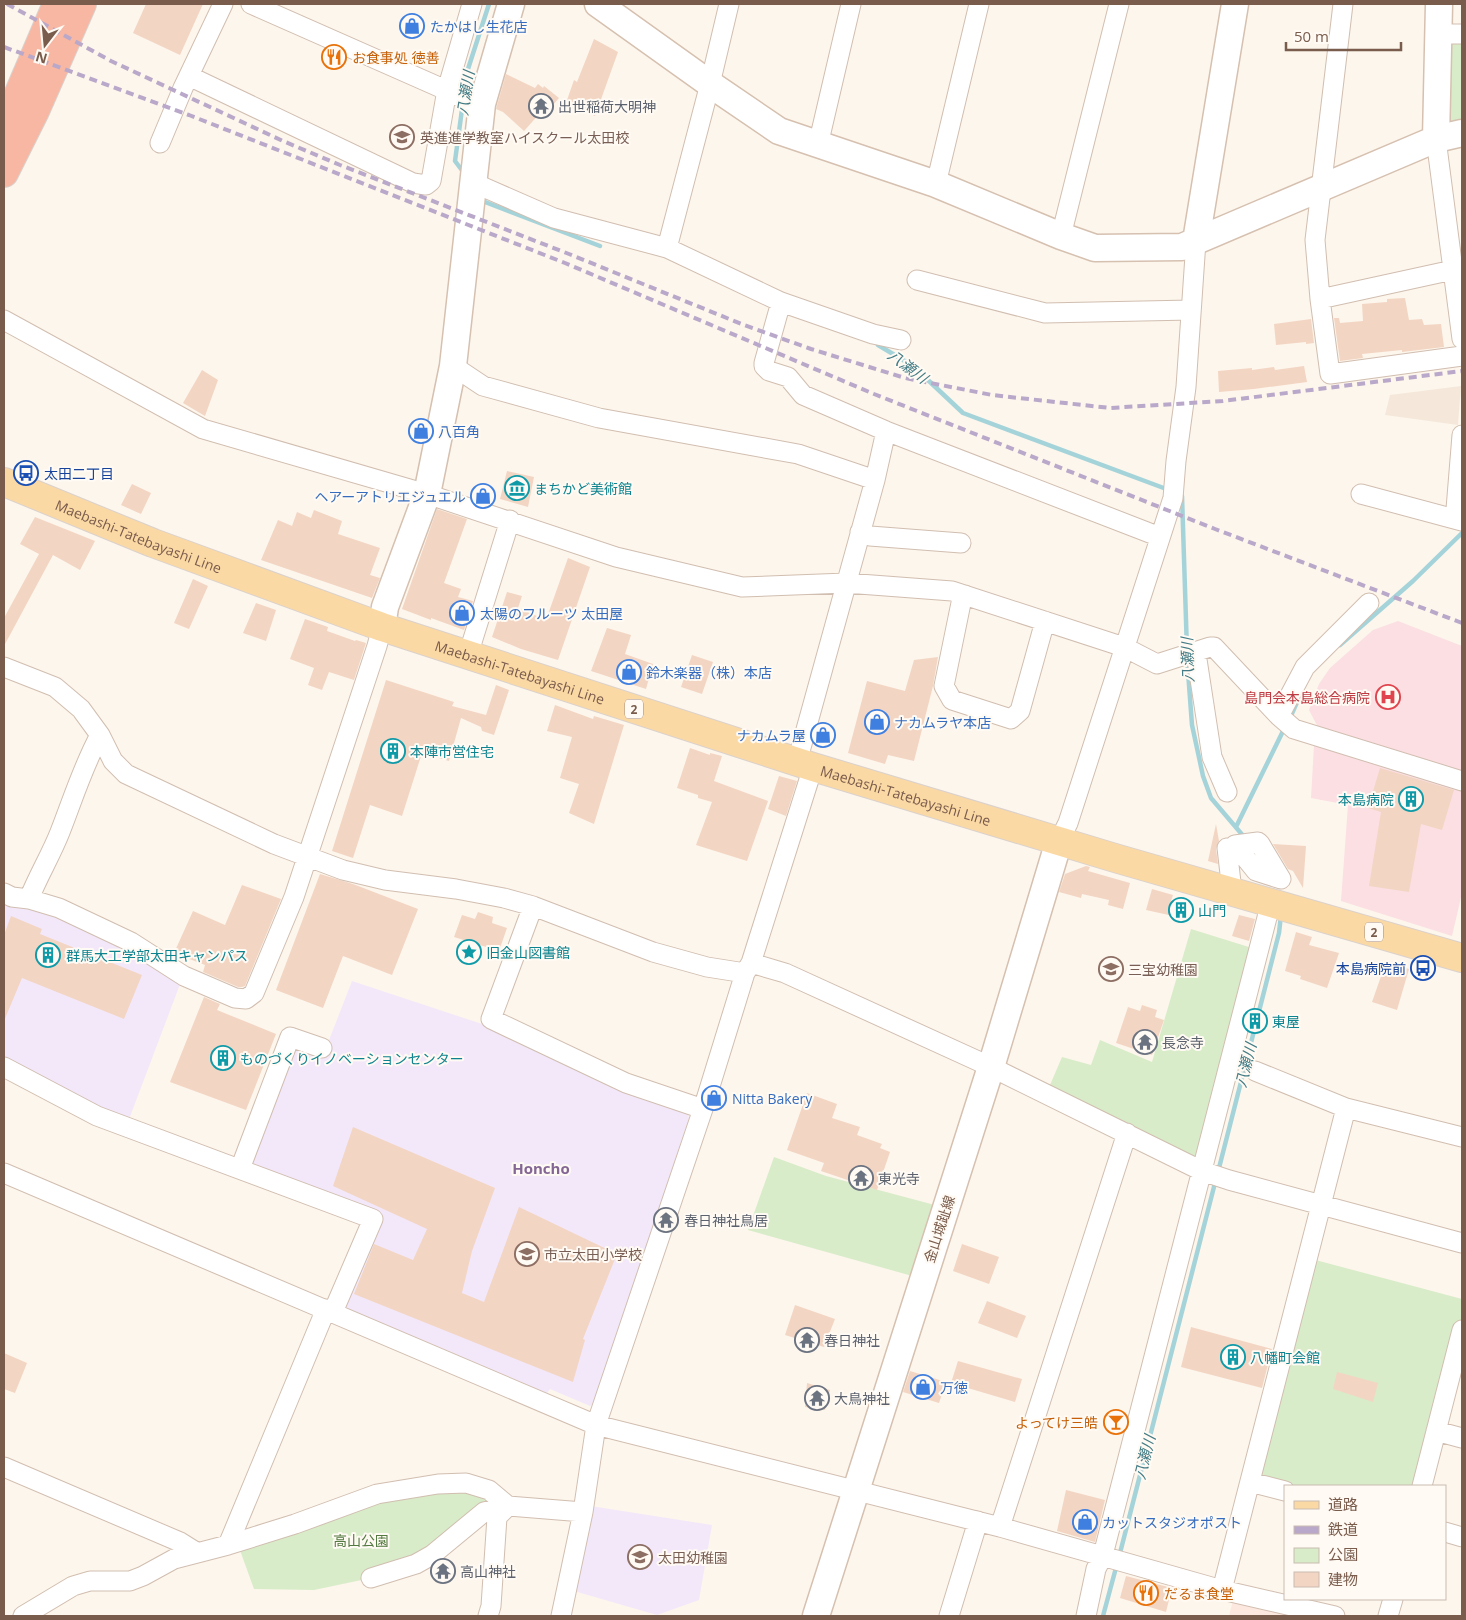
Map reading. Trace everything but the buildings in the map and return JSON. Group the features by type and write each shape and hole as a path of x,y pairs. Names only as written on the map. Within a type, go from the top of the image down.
{"highway":[{"path":"4,128 57,4"},
{"path":"4,173 35,111 82,4"}],"main road":[{"name":"Maebashi-Tatebayashi Line","path":"4,482 153,543 382,627 805,765 1059,841 1232,890 1278,897 1462,958"}],"street":[{"path":"160,143 223,4"},
{"path":"252,4 478,103"},
{"path":"189,76 420,185 426,185 431,181 450,91 472,4"},
{"path":"4,893 12,897 30,899 59,908 131,942 184,976 235,998 246,999 254,993 288,913 308,856 371,665 382,627 385,607 427,494 453,366 474,183 478,103 511,4"},
{"path":"598,4 779,131 936,184 1061,236 1095,248 1182,247 1436,139 1462,133"},
{"path":"667,248 729,4"},
{"path":"818,145 852,4"},
{"path":"936,184 980,4"},
{"path":"1061,236 1118,4"},
{"path":"1059,841 1068,823 1173,498 1186,387 1196,241 1235,4"},
{"path":"1343,4 1315,240 1320,299 1330,374 1462,356"},
{"path":"1439,4 1450,34 1436,139 1458,269 1462,339"},
{"path":"474,183 554,218 667,248 781,302 873,334 901,340"},
{"path":"1320,299 1458,269"},
{"path":"917,280 1045,313 1191,310"},
{"path":"781,302 764,366 769,371 788,377 802,395 886,431 1160,537"},
{"path":"4,320 202,429 427,494 510,520 616,557 742,587 846,583 952,591 1124,647 1152,661 1214,647 1285,722 1462,781"},
{"path":"453,366 483,386 599,418 798,454 875,480"},
{"path":"561,1616 583,1512 596,1425 703,1109 748,968 805,765 846,583 875,480 886,431"},
{"path":"1462,434 1456,509 1462,521"},
{"path":"1361,494 1462,521"},
{"path":"468,655 510,520"},
{"path":"860,532 870,536 961,543"},
{"path":"965,595 961,603 944,686 952,700 1010,719 1020,711 1045,621"},
{"path":"1285,722 1305,667 1369,604"},
{"path":"1196,652 1212,757 1227,792"},
{"path":"4,667 55,687 81,709 100,735 113,761 126,774 274,844 343,870 385,880 456,889 504,898 532,906 653,952 707,967 748,968 785,973 991,1067 1202,1170 1229,1180 1321,1206 1462,1243"},
{"path":"30,899 36,882 60,834 87,760 100,735"},
{"name":"金山城趾線","path":"816,1616 991,1067 1059,841"},
{"path":"1228,848 1232,890"},
{"path":"1086,1616 1096,1569 1103,1555 1202,1170 1278,897"},
{"path":"532,906 491,1020 626,1084 703,1109"},
{"path":"240,1169 290,1037 322,1048"},
{"path":"4,1067 96,1116 373,1218 329,1311 228,1545"},
{"path":"1255,1071 1346,1108 1462,1137"},
{"path":"1222,1590 1346,1108"},
{"path":"1000,1527 1127,1133"},
{"path":"4,1173 596,1425 978,1521 1129,1562 1222,1590 1335,1616"},
{"path":"1422,1485 1462,1330"},
{"path":"1436,1431 1462,1438"},
{"path":"4,1467 180,1542 196,1552"},
{"path":"1250,1482 1284,1491"},
{"path":"23,1616 73,1586 90,1581 130,1581 174,1559 228,1545 295,1524 377,1494 438,1484 466,1484 489,1490 508,1506"},
{"path":"371,1578 416,1564 439,1550 473,1519 484,1512 508,1506 583,1512"},
{"path":"488,1616 491,1606 497,1517 508,1506"},
{"path":"949,1616 978,1521"},
{"path":"1446,1532 1462,1537"},
{"path":"1388,1616 1393,1600"}],"shaded area":[{"path":"1461,386 1458,425 1385,415 1390,395"},
{"name":"島門会本島総合病院","path":"1398,621 1462,646 1462,775 1320,731 1309,710 1319,684 1330,668 1373,630"},
{"path":"1314,745 1381,762 1462,786 1462,893 1452,936 1341,901 1348,805 1311,798"},
{"path":"4,905 17,905 43,910 128,946 182,979 128,1122 4,1062"},
{"path":"352,981 482,1024 623,1088 686,1108 689,1118 594,1403 590,1406 550,1389 547,1393 342,1306 380,1216 245,1165 291,1049 298,1045 324,1053"},
{"name":"太田幼稚園","path":"584,1505 712,1525 699,1600 657,1615 567,1589"},
{"path":"1235,1593 1335,1616 1229,1616"}],"green space":[{"path":"1438,34 1462,34 1462,133 1436,139"},
{"name":"長念寺","path":"1191,929 1252,948 1197,1163 1050,1085 1062,1057 1091,1065 1100,1040 1152,1062"},
{"path":"774,1157 826,1176 946,1208 923,1279 748,1230"},
{"path":"1308,1258 1462,1299 1462,1330 1422,1485 1284,1486 1250,1482"},
{"name":"高山公園","path":"466,1483 508,1506 439,1550 371,1578 314,1590 254,1589 237,1542 377,1494"}],"waterway":[{"name":"八瀬川","path":"464,94 468,69 489,4"},
{"name":"八瀬川","path":"463,102 455,161 464,173"},
{"name":"八瀬川","path":"482,197 485,202 600,246"},
{"name":"八瀬川","path":"878,345 913,366 963,413 1169,490"},
{"name":"八瀬川","path":"1182,496 1187,651"},
{"path":"1340,645 1413,581 1462,533"},
{"name":"八瀬川","path":"1187,658 1192,725 1203,776 1211,798 1245,838"},
{"path":"1290,718 1298,700"},
{"path":"1236,827 1285,727"},
{"name":"八瀬川","path":"1218,1172 1279,933 1281,915"},
{"name":"八瀬川","path":"1119,1557 1216,1179"},
{"name":"八瀬川","path":"1103,1616 1117,1564"}],"railway":[{"path":"7,4 111,61 283,141 340,165 569,254 744,325 811,349 905,378 992,395 1110,408 1223,401 1462,371"},
{"path":"4,47 189,115 565,263 874,394 1215,529 1462,623"}],"place":[{"name":"たかはし生花店","path":"412,26"},
{"name":"お食事処 徳善","path":"334,57"},
{"name":"出世稲荷大明神","path":"541,106"},
{"name":"英進進学教室ハイスクール太田校","path":"402,137"},
{"name":"八百角","path":"421,431"},
{"name":"太田二丁目","path":"26,473"},
{"name":"まちかど美術館","path":"517,488"},
{"name":"ヘアーアトリエジュエル","path":"483,496"},
{"name":"太陽のフルーツ 太田屋","path":"462,613"},
{"name":"鈴木楽器（株）本店","path":"629,672"},
{"name":"島門会本島総合病院","path":"1388,697"},
{"name":"ナカムラヤ本店","path":"877,722"},
{"name":"ナカムラ屋","path":"823,735"},
{"name":"本陣市営住宅","path":"393,751"},
{"name":"本島病院","path":"1411,799"},
{"name":"山門","path":"1181,910"},
{"name":"旧金山図書館","path":"469,952"},
{"name":"群馬大工学部太田キャンパス","path":"48,955"},
{"name":"本島病院前","path":"1423,968"},
{"name":"三宝幼稚園","path":"1111,969"},
{"name":"東屋","path":"1255,1021"},
{"name":"長念寺","path":"1145,1042"},
{"name":"ものづくりイノベーションセンター","path":"223,1058"},
{"name":"Nitta Bakery","path":"714,1098"},
{"name":"東光寺","path":"861,1178"},
{"name":"春日神社鳥居","path":"666,1220"},
{"name":"市立太田小学校","path":"527,1254"},
{"name":"春日神社","path":"807,1340"},
{"name":"八幡町会館","path":"1233,1357"},
{"name":"万徳","path":"923,1387"},
{"name":"大鳥神社","path":"817,1398"},
{"name":"よってけ三皓","path":"1116,1422"},
{"name":"カットスタジオポスト","path":"1085,1522"},
{"name":"太田幼稚園","path":"640,1557"},
{"name":"高山神社","path":"443,1571"},
{"name":"だるま食堂","path":"1146,1593"}],"district":[{"name":"Honcho","path":"541,1168"}]}
